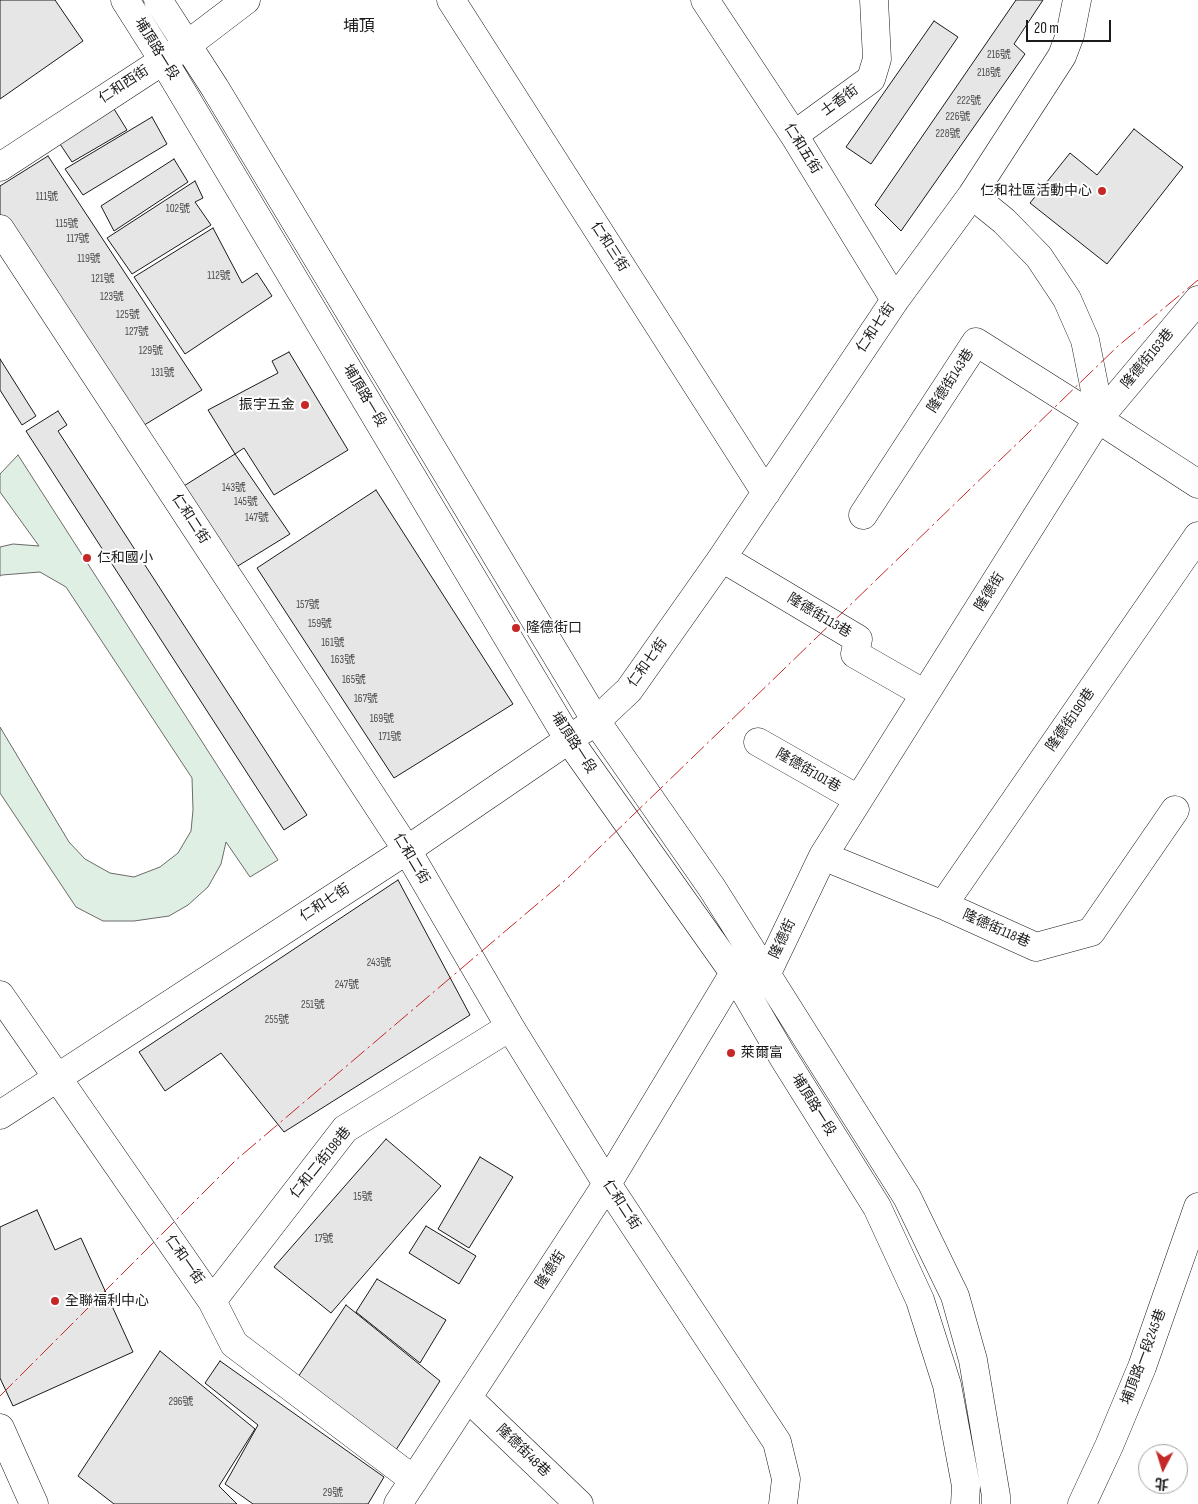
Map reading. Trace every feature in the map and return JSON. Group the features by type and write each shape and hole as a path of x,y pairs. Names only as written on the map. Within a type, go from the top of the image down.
{"street":[{"name":"埔頂路一段","path":"125,0 164,60 569,740 734,973 783,1057 877,1207 920,1300 947,1385 966,1486 965,1504"},
{"name":"埔頂路一段","path":"158,0 215,88 596,721 712,888 908,1197 955,1296 973,1360 996,1504"},
{"name":"仁和西街","path":"0,167 187,45 246,0"},
{"name":"仁和三街","path":"451,0 766,493"},
{"name":"仁和五街","path":"705,0 794,135 895,300"},
{"name":"士香街","path":"794,135 871,79 877,60 874,0"},
{"name":"仁和七街","path":"0,1115 407,850 596,721 629,690 722,558 895,300 972,194 1062,56 1070,35 1077,0"},
{"path":"972,194 1004,221 1039,257 1067,298 1085,340 1094,385 1098,419 1198,484"},
{"name":"仁和二街","path":"0,229 407,850 510,1027 607,1184 777,1442 786,1479 783,1504"},
{"name":"隆德街163巷","path":"1098,419 1198,300"},
{"name":"隆德街143巷","path":"863,515 976,342 1098,419"},
{"name":"隆德街","path":"398,1504 607,1184 734,973 766,975 823,856 1098,419"},
{"name":"隆德街190巷","path":"943,905 1198,536"},
{"name":"隆德街113巷","path":"722,558 858,639 855,654 925,694"},
{"name":"隆德街101巷","path":"758,742 858,800"},
{"name":"隆德街118巷","path":"823,856 943,905 1036,947 1091,932 1175,810"},
{"name":"仁和一街","path":"0,995 212,1301 234,1344 414,1480"},
{"name":"仁和二街198巷","path":"212,1301 345,1129 510,1027"},
{"name":"埔頂路一段245巷","path":"1082,1504 1109,1446 1192,1241 1198,1207"},
{"name":"隆德街48巷","path":"468,1398 579,1504"},
{"path":"0,1428 34,1504"}],"green space":[{"path":"18,455 278,860 250,877 226,842 221,864 208,887 188,905 169,916 134,921 103,921 76,907 0,793 0,727 69,842 85,859 110,873 134,877 160,867 178,853 191,831 193,810 192,778 66,587 40,572 0,576 0,547 13,544 39,546 0,492 0,474"}],"building":[{"path":"0,0 55,0 83,41 0,99"},
{"path":"1016,0 1043,0 1014,44 1025,54 901,231 875,205"},
{"path":"934,21 958,37 871,164 846,147"},
{"path":"111,104 127,130 72,162 56,138"},
{"path":"152,117 167,144 83,195 65,169"},
{"name":"仁和社區活動中心","path":"1134,129 1183,167 1107,264 1030,203 1070,153 1097,175"},
{"path":"48,156 202,390 141,427 0,215 0,186"},
{"path":"174,159 188,182 114,231 101,206"},
{"path":"195,181 203,198 195,202 211,225 132,274 107,238"},
{"path":"213,228 242,283 257,273 272,296 185,354 134,277"},
{"path":"289,352 348,450 274,495 244,448 235,454 208,410 278,373 272,361"},
{"path":"0,359 36,416 22,425 0,390"},
{"path":"58,411 67,425 58,431 307,815 284,830 26,431"},
{"path":"235,454 290,534 233,569 179,489"},
{"path":"376,490 513,704 394,778 257,568"},
{"path":"398,880 470,1015 284,1132 221,1053 165,1091 139,1052"},
{"path":"386,1139 441,1186 331,1313 274,1267"},
{"path":"480,1157 513,1177 469,1248 438,1229"},
{"name":"全聯福利中心","path":"37,1210 55,1250 81,1238 133,1352 13,1406 0,1378 0,1227"},
{"path":"426,1226 476,1256 459,1284 409,1253"},
{"path":"377,1279 446,1320 420,1363 356,1312"},
{"path":"346,1305 440,1381 394,1453 296,1380"},
{"path":"160,1351 255,1429 219,1486 237,1504 114,1504 78,1476"},
{"path":"220,1361 384,1477 368,1504 253,1504 225,1484 258,1425 205,1383"}],"power":[{"path":"0,1396 236,1160 569,877 1118,346 1198,280"}],"place":[{"name":"仁和社區活動中心","path":"1102,191"},
{"name":"振宇五金","path":"305,405"},
{"name":"仁和國小","path":"87,558"},
{"name":"隆德街口","path":"516,628"},
{"name":"萊爾富","path":"731,1053"},
{"name":"全聯福利中心","path":"55,1301"}],"district":[{"name":"埔頂","path":"359,27"}]}
